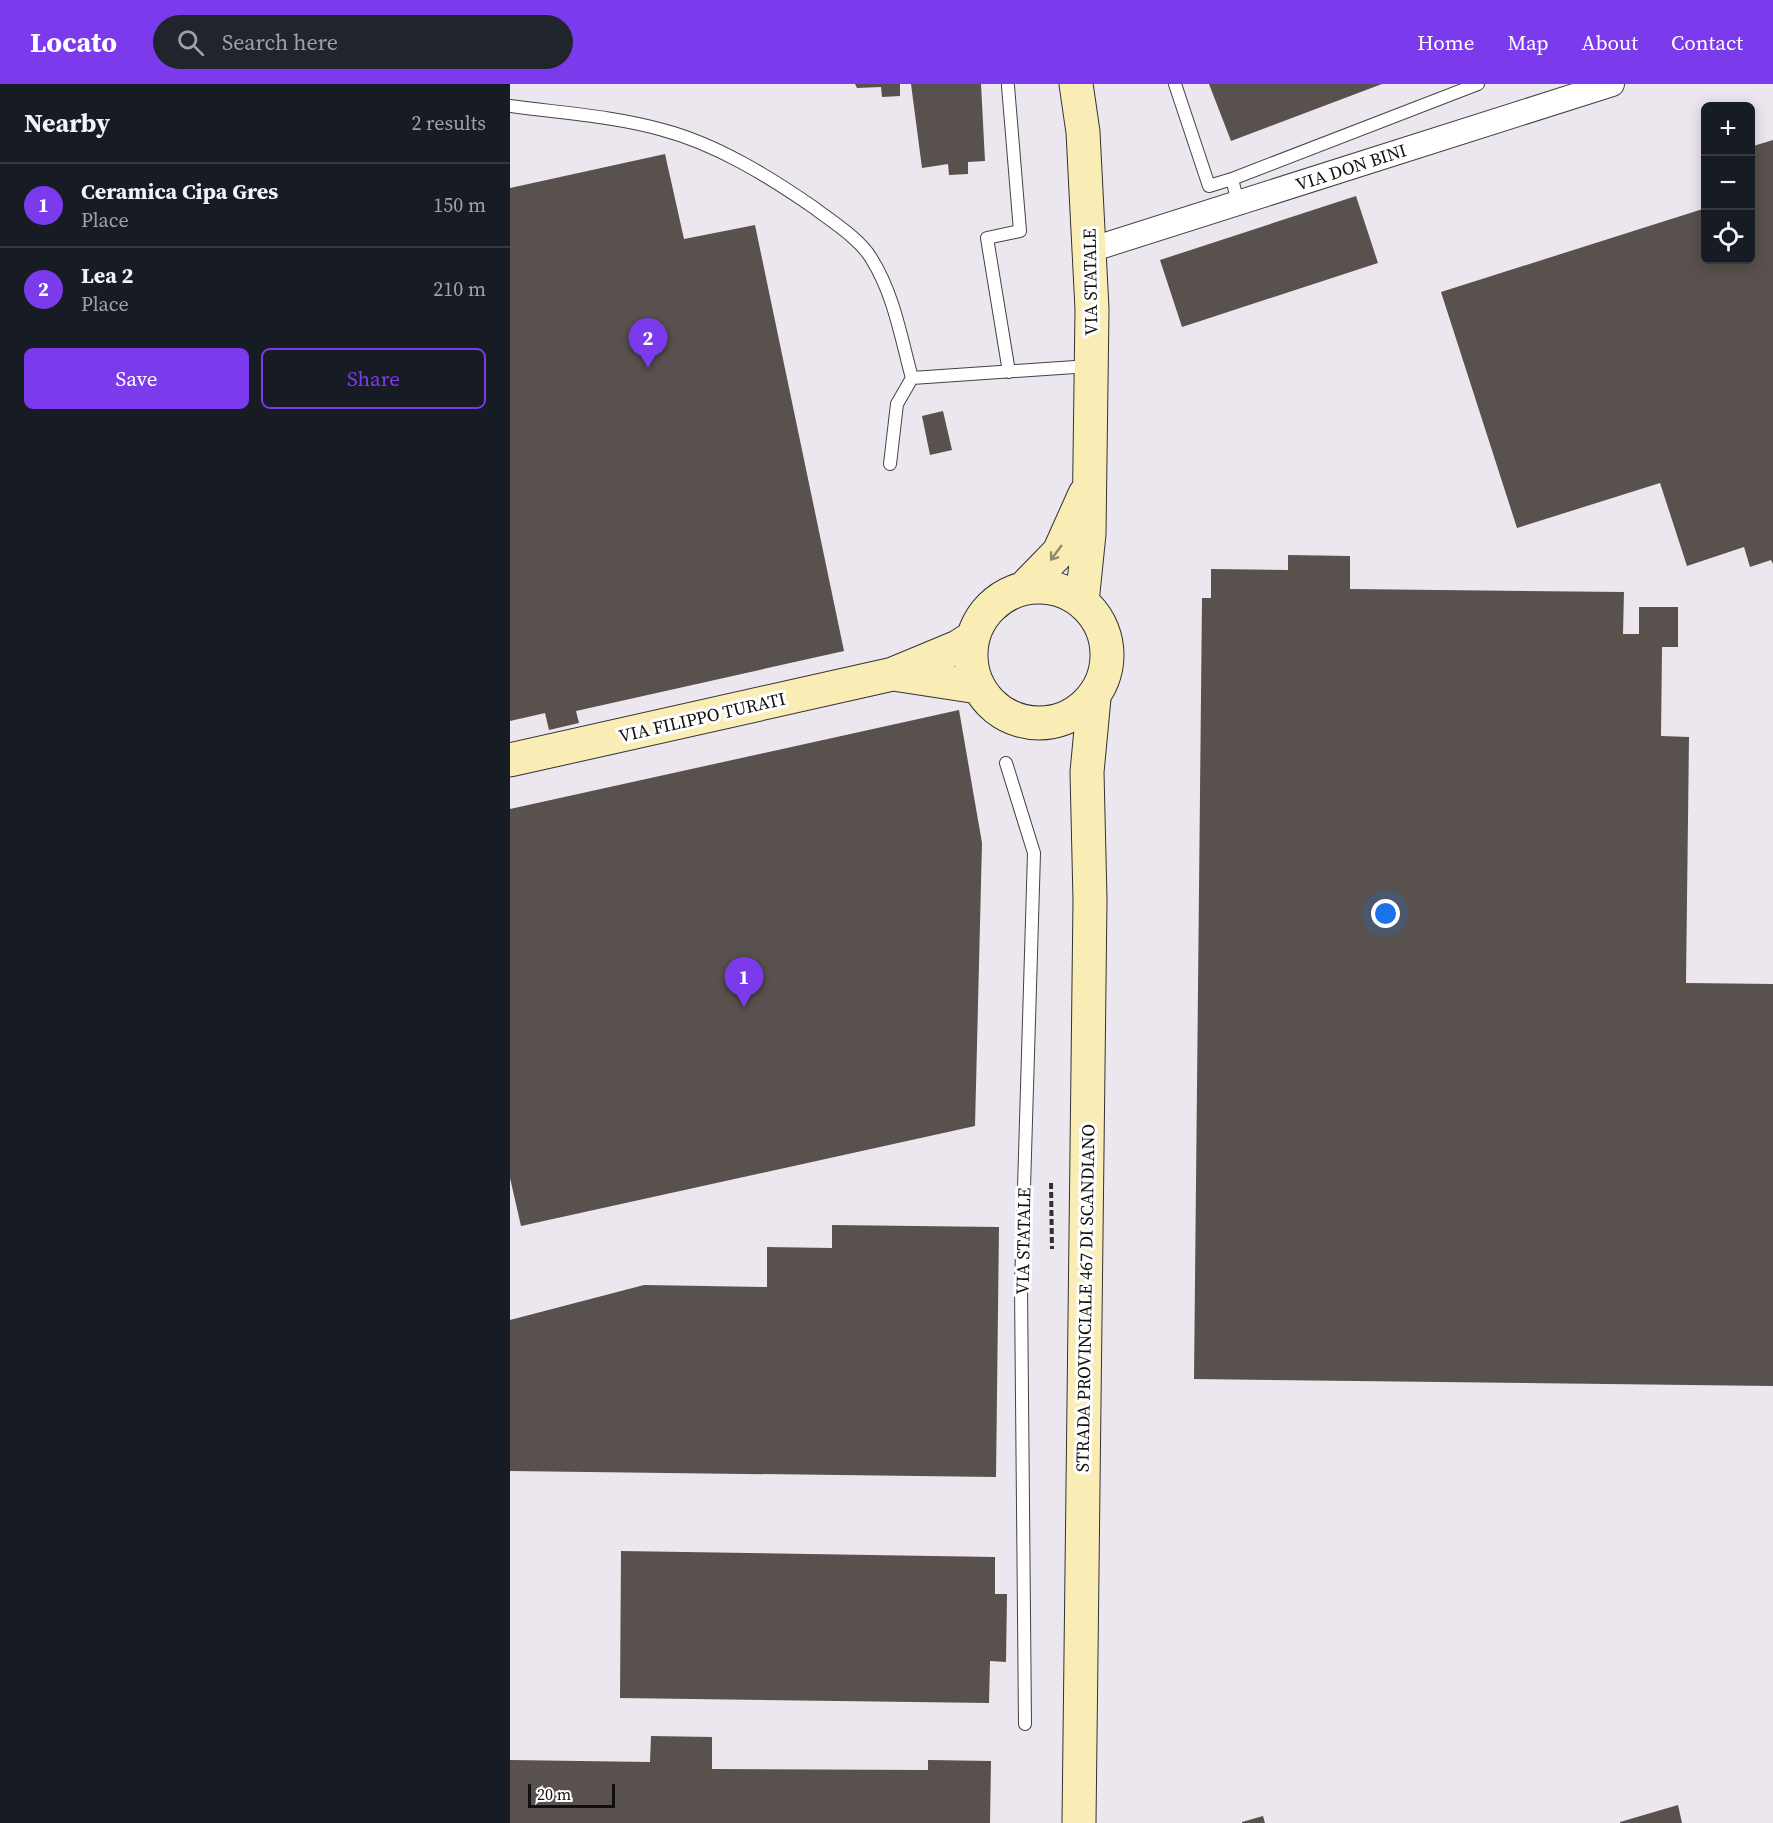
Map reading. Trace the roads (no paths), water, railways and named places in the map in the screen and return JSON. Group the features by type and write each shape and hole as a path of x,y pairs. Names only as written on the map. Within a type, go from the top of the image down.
{"main road":[{"name":"VIA STATALE","path":"1076,84 1083,132 1090,250 1089,534 1082,602"},
{"name":"VIA STATALE","path":"1024,588 1059,552 1090,481"},
{"name":"VIA STATALE","path":"1045,587 1065,591 1082,602 1097,617 1106,637 1108,658 1104,679 1094,698 1079,712 1061,721 1041,724 1022,722 1004,714 989,702 978,687 972,671 970,654 972,638 980,620 992,605 1024,588 1045,587"},
{"name":"VIA FILIPPO TURATI","path":"510,760 893,674 958,647 972,638"},
{"name":"VIA FILIPPO TURATI","path":"893,674 978,687"},
{"name":"VIA STATALE","path":"1087,772 1094,698"},
{"path":"1041,724 1087,772"},
{"name":"STRADA PROVINCIALE 467 DI SCANDIANO","path":"1079,1823 1090,900 1087,772"}],"street":[{"name":"VIA DON BINI","path":"1090,250 1612,84"}],"lane":[{"path":"1175,84 1209,186 1478,84"},
{"path":"1008,86 1020,231 987,238 1009,372"},
{"path":"510,106 628,122 665,130 701,144 739,162 794,194 840,227 870,255 885,282 912,378 897,404 890,464"},
{"path":"1232,179 1238,203"},
{"path":"912,378 1091,366"},
{"name":"VIA STATALE","path":"1006,763 1034,853 1021,1288 1025,1724"}],"place":[{"name":"Lea 2","path":"648,368"},
{"name":"Ceramica Cipa Gres","path":"744,1007"}]}
